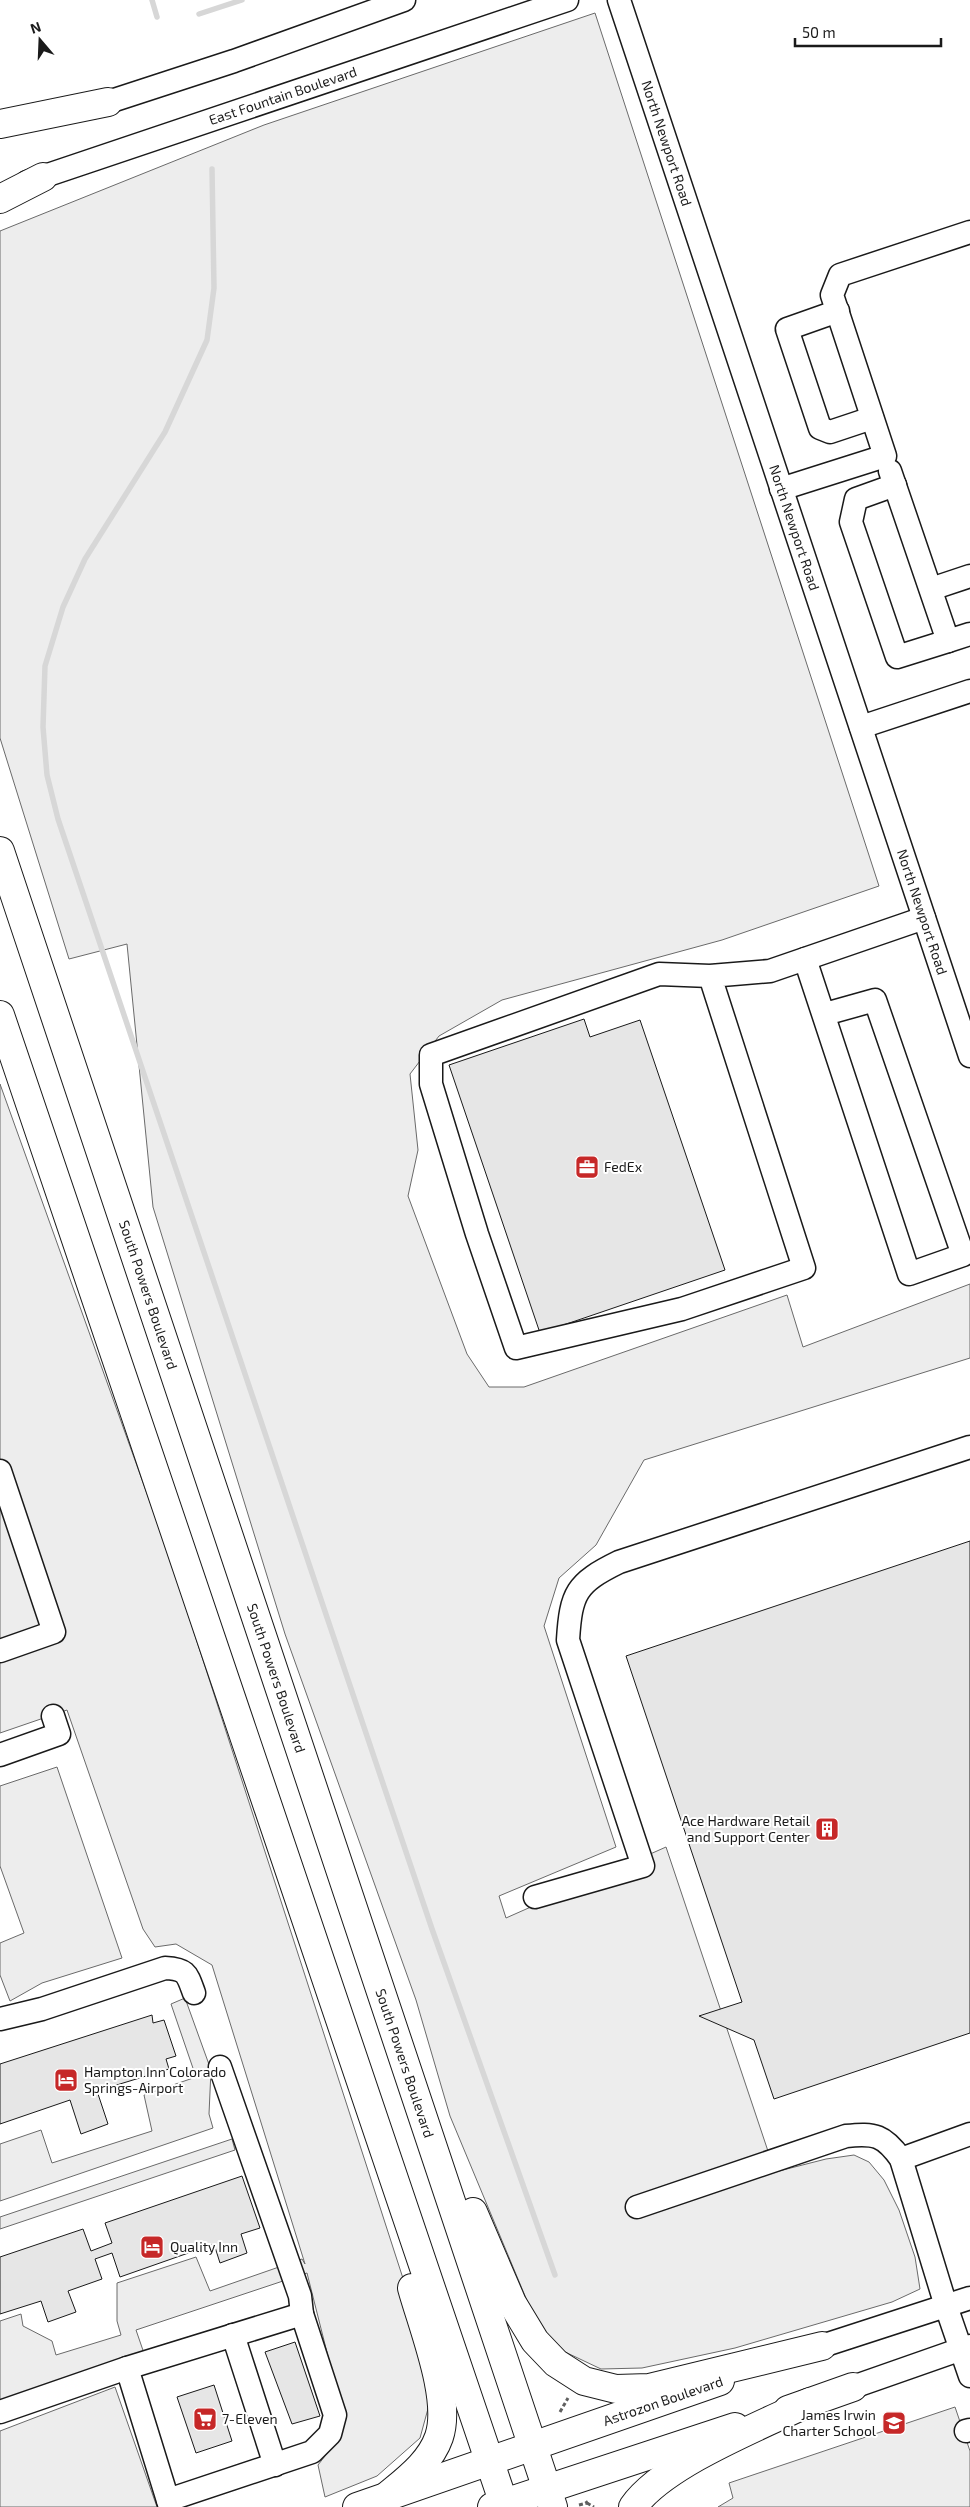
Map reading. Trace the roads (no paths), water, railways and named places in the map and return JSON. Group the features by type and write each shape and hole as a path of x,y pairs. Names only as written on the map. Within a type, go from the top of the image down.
{"main road":[{"path":"0,124 108,102"},
{"path":"0,199 43,176"},
{"name":"South Powers Boulevard","path":"0,851 550,2499"},
{"path":"0,1015 276,1836 489,2461 500,2506 550,2499 853,2387"},
{"path":"276,1836 389,2205 441,2393 443,2417 438,2438 429,2456 411,2476 386,2497"},
{"path":"384,1998 509,2295 535,2342 556,2363 584,2381 616,2389 649,2388 822,2346"},
{"name":"Astrozon Boulevard","path":"357,2507 822,2346"},
{"path":"633,2507 641,2495 665,2475 810,2402"}],"street":[{"path":"0,138 234,61 404,0"},
{"name":"East Fountain Boulevard","path":"0,191 566,0"},
{"name":"North Newport Road","path":"618,0 970,1056"},
{"path":"948,641 832,295 840,276 970,232"},
{"path":"838,311 786,329 820,428 830,432 872,418"},
{"path":"781,489 885,456"},
{"path":"895,485 856,499 851,522 897,657 970,634"},
{"path":"931,589 970,576"},
{"path":"860,727 970,691"},
{"path":"710,976 804,1268 682,1309 516,1348 477,1234 431,1084 431,1055 659,974 710,976 770,971 924,918"},
{"path":"805,959 825,1014 909,1274 963,1255 875,1000 825,1014"},
{"path":"535,1897 643,1866 568,1640 569,1617 574,1596 585,1582 599,1572 620,1562 970,1447"},
{"path":"0,1471 54,1632 0,1652"},
{"path":"0,1755 59,1734 53,1716"},
{"path":"0,2019 42,2009 165,1968 180,1969 187,1974 194,1993"},
{"path":"127,2368 169,2504 312,2452 330,2434 335,2415 302,2314 300,2296 220,2067"},
{"path":"637,2207 846,2136 865,2134 888,2141 901,2158 946,2306 966,2348 970,2376"},
{"path":"901,2158 970,2134"},
{"name":"Astrozon Boulevard","path":"822,2346 970,2298"},
{"path":"0,2412 127,2368 302,2314"},
{"path":"233,2335 275,2465"},
{"path":"853,2387 966,2348"}],"waterway":[{"path":"152,0 157,17"},
{"path":"199,14 242,0"},
{"path":"212,169 214,288 207,340 165,432 85,559 63,607 45,666 43,727 47,775 58,819 432,1929 555,2275"}],"place":[{"name":"FedEx","path":"587,1167"},
{"name":"Ace Hardware Retail and Support Center","path":"827,1829"},
{"name":"Hampton Inn Colorado Springs-Airport","path":"66,2080"},
{"name":"Quality Inn","path":"152,2247"},
{"name":"7-Eleven","path":"205,2419"},
{"name":"James Irwin Charter School","path":"894,2423"}]}
